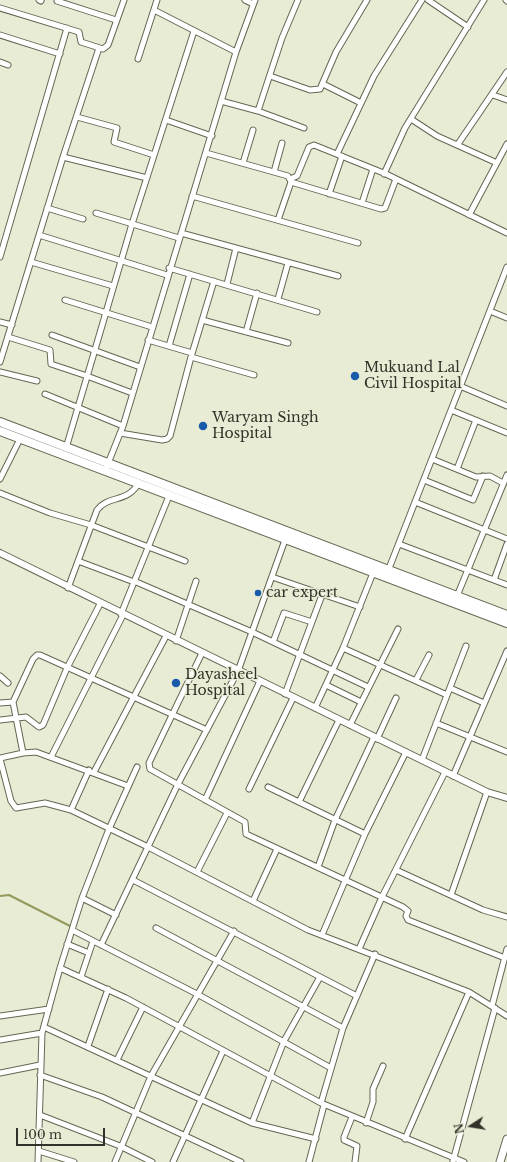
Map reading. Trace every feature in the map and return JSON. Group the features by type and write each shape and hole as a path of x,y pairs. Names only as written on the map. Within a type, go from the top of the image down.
{"main road":[{"path":"0,422 387,574 507,623"},
{"path":"0,431 104,472 373,573 387,574 457,596 507,615"},
{"path":"500,1162 507,1139"}],"street":[{"path":"0,8 80,33 80,40 83,43 99,48 107,47 124,0"},
{"path":"138,59 157,0"},
{"path":"104,472 123,426 167,275 212,136 236,52 254,2 245,0"},
{"path":"258,111 282,38 298,0"},
{"path":"270,76 315,91 320,89 336,52 367,0"},
{"path":"330,194 340,155 361,103 374,76 422,0"},
{"path":"428,0 468,27"},
{"path":"384,174 411,119 484,0"},
{"path":"56,1 116,20"},
{"path":"154,10 236,52"},
{"path":"0,257 67,28"},
{"path":"66,448 132,224 194,31"},
{"path":"0,35 60,54"},
{"path":"0,362 63,157 99,48"},
{"path":"0,62 8,65"},
{"path":"458,144 493,95 507,72"},
{"path":"323,84 361,103"},
{"path":"493,95 507,100"},
{"path":"221,101 258,111 304,128"},
{"path":"77,117 117,128 114,142 154,155"},
{"path":"411,119 437,136 458,144 497,163"},
{"path":"166,120 212,136"},
{"path":"243,163 253,130"},
{"path":"274,172 282,143"},
{"path":"469,215 507,144"},
{"path":"278,220 291,181 297,176 309,147 314,145 396,179 507,232"},
{"path":"206,153 288,176 291,181 381,209 385,208 396,179"},
{"path":"63,157 147,178"},
{"path":"362,203 373,169"},
{"path":"192,196 358,243"},
{"path":"47,208 82,219"},
{"path":"96,213 132,224 236,248 338,276"},
{"path":"39,235 167,275"},
{"path":"227,284 236,248"},
{"path":"31,262 114,286"},
{"path":"278,299 288,263"},
{"path":"387,574 507,267"},
{"path":"170,268 278,299 316,312"},
{"path":"169,346 190,274"},
{"path":"120,433 167,439 170,436 191,355 214,281"},
{"path":"246,332 257,293"},
{"path":"65,300 152,326"},
{"path":"490,311 507,318"},
{"path":"202,320 288,343"},
{"path":"0,322 12,325"},
{"path":"52,335 140,367"},
{"path":"8,337 50,350 49,360 51,364 132,393"},
{"path":"148,340 254,375"},
{"path":"0,372 37,382"},
{"path":"460,386 507,406"},
{"path":"45,394 123,426"},
{"path":"451,410 507,433"},
{"path":"457,469 476,420"},
{"path":"0,478 2,470 20,439"},
{"path":"432,459 476,477 490,476 503,483"},
{"path":"457,596 507,475"},
{"path":"424,480 473,500 483,476"},
{"path":"68,588 91,525 100,506 132,493 138,484"},
{"path":"0,493 50,513 91,525 185,561"},
{"path":"52,757 122,614 169,496"},
{"path":"415,502 507,539"},
{"path":"101,945 178,784 238,671 285,540"},
{"path":"399,544 507,585"},
{"path":"494,580 504,560 507,544"},
{"path":"0,553 100,604 453,776 487,792 507,798"},
{"path":"78,561 188,604 333,669 368,687"},
{"path":"314,708 344,648 373,573"},
{"path":"272,577 360,607"},
{"path":"176,641 196,581"},
{"path":"286,694 322,595"},
{"path":"0,720 26,717 38,727 43,725 67,668 100,604"},
{"path":"273,642 284,613 312,622"},
{"path":"350,726 379,664 398,629"},
{"path":"94,772 166,636"},
{"path":"422,760 466,646"},
{"path":"344,648 447,695"},
{"path":"453,776 469,736 507,652"},
{"path":"202,653 171,715 148,766 152,770 245,822 246,834 408,910 406,918 408,920 504,958"},
{"path":"23,753 13,702 33,659 37,655 206,730"},
{"path":"416,680 429,655"},
{"path":"0,676 8,683"},
{"path":"205,800 260,681"},
{"path":"326,685 361,702"},
{"path":"450,688 484,703"},
{"path":"248,789 294,698"},
{"path":"318,867 335,820 396,698"},
{"path":"0,703 13,702"},
{"path":"299,802 339,720"},
{"path":"436,723 507,752"},
{"path":"128,786 89,770 36,752 23,753 0,759 13,806 21,808 50,804 71,810 148,847 308,930 374,954 469,992 507,1016"},
{"path":"322,935 344,879 406,752"},
{"path":"38,1162 40,1065 43,1030 67,944 82,898 109,829 138,767"},
{"path":"71,810 89,770"},
{"path":"359,949 382,897 445,772"},
{"path":"268,787 365,834"},
{"path":"450,895 487,792"},
{"path":"197,872 227,813"},
{"path":"253,901 277,849"},
{"path":"396,870 483,910 507,917"},
{"path":"133,880 357,996"},
{"path":"82,898 116,915"},
{"path":"156,928 343,1028"},
{"path":"72,930 198,994 331,1068"},
{"path":"115,1162 120,1146 151,1076 180,1027 216,960 234,932"},
{"path":"81,976 93,941"},
{"path":"67,944 89,953"},
{"path":"453,1160 507,948"},
{"path":"309,1162 316,1139 322,1104 331,1068 343,1028 374,954"},
{"path":"60,968 108,989 322,1104 453,1160 464,1162"},
{"path":"252,1123 284,1042 320,977"},
{"path":"88,1046 108,989"},
{"path":"405,1139 469,992"},
{"path":"117,1060 143,1008"},
{"path":"0,1016 49,1009"},
{"path":"0,1040 43,1030 88,1046 252,1123 316,1139"},
{"path":"173,1162 223,1052"},
{"path":"0,1073 40,1065"},
{"path":"366,1123 373,1102 373,1089 383,1066"},
{"path":"40,1075 102,1097 241,1162"},
{"path":"40,1115 120,1146 152,1162"},
{"path":"352,1116 344,1140 357,1146 355,1162"},
{"path":"39,1151 74,1162"}],"waterway":[{"path":"0,896 9,895 70,926"}],"place":[{"name":"Mukuand Lal Civil Hospital","path":"355,376"},
{"name":"Waryam Singh Hospital","path":"203,426"},
{"name":"car expert","path":"258,593"},
{"name":"Dayasheel Hospital","path":"176,683"}]}
